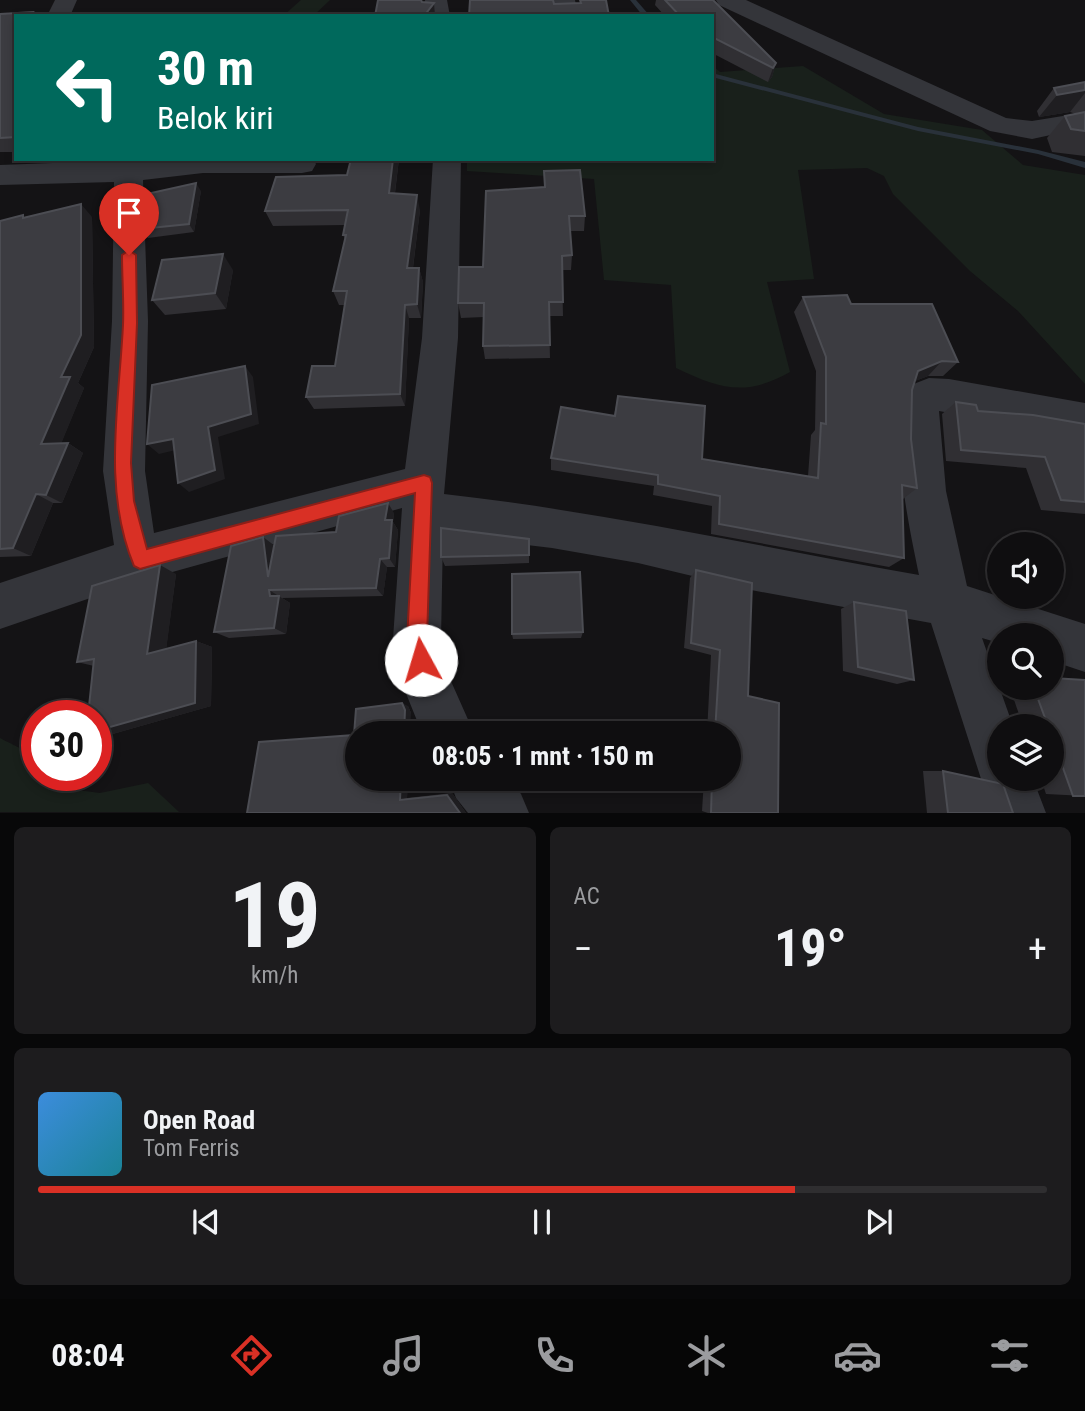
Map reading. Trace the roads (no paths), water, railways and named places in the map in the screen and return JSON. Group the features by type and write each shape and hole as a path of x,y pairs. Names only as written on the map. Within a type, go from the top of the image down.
{"street":[{"path":"727,0 1000,125 1022,131 1069,123"},
{"path":"443,721 425,681 417,639 423,497 440,338 447,161"},
{"path":"0,174 129,172 203,164 302,164"},
{"path":"129,172 126,202 130,323 122,463 126,501 140,559"},
{"path":"987,723 946,603 930,530 918,432 919,398 929,394 949,395 1085,420"},
{"path":"0,606 140,559 423,497 751,568 946,603 1008,623"},
{"path":"1064,641 1085,648"},
{"path":"485,791 502,813"},
{"path":"1011,791 1019,813"}],"waterway":[{"path":"633,0 645,14"},
{"path":"714,76 918,129 1038,152 1085,165"}]}
